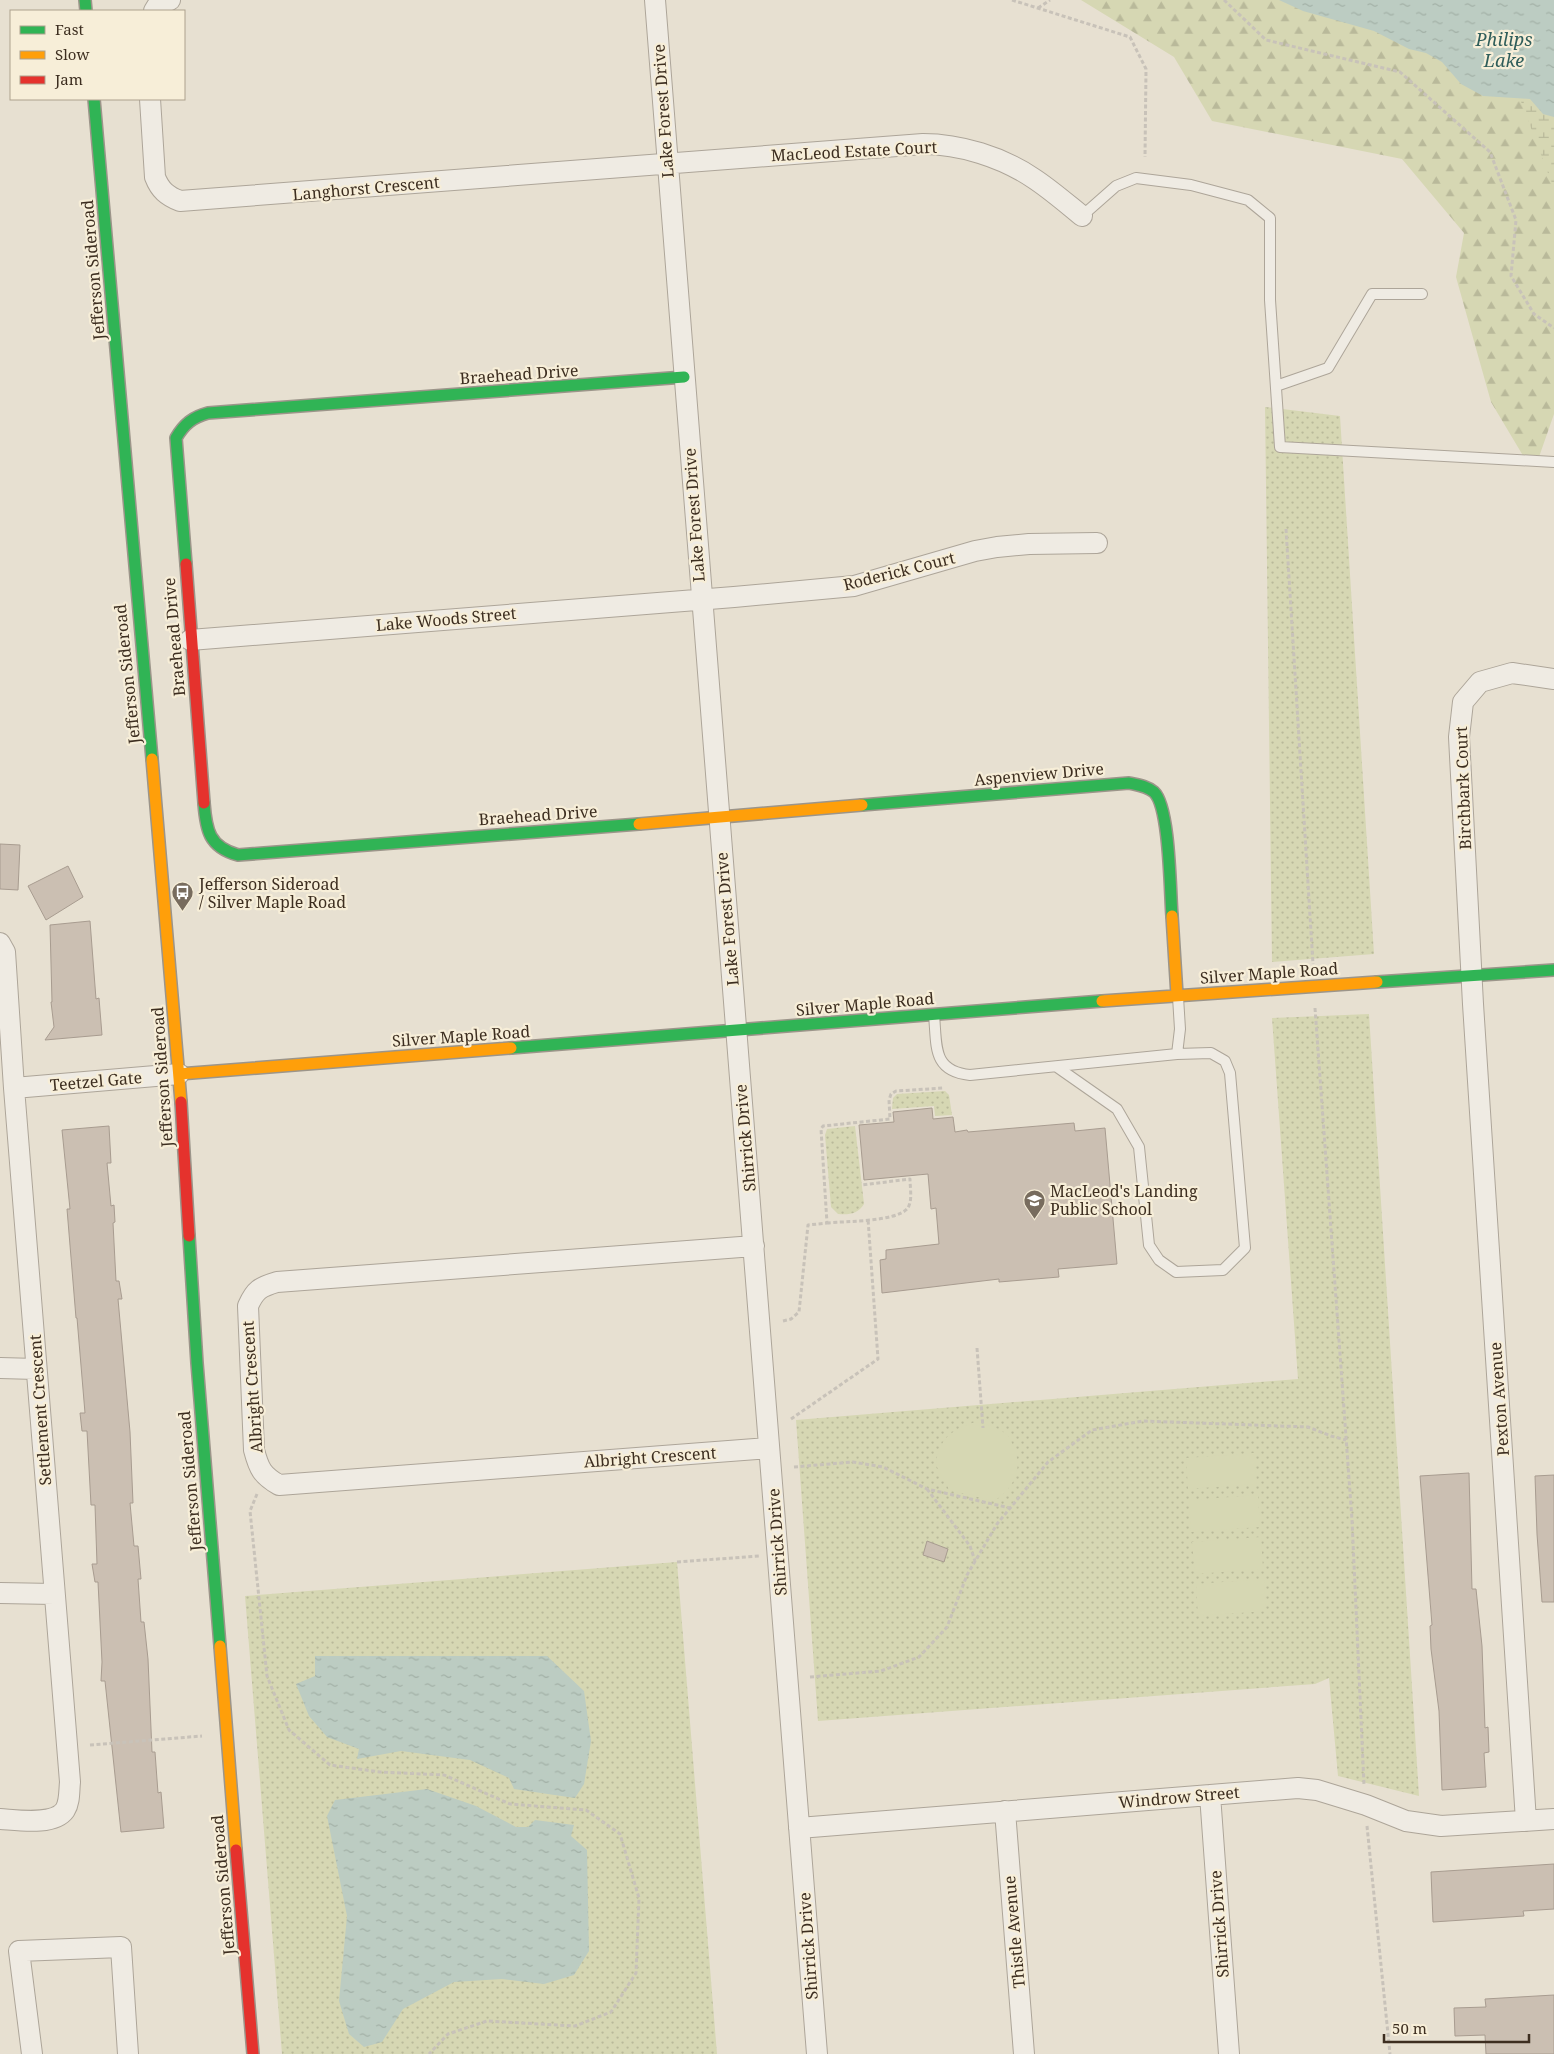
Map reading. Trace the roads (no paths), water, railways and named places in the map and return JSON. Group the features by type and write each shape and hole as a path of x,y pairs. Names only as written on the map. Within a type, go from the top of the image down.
{"street":[{"path":"155,10 157,6 170,0"},
{"name":"Lake Forest Drive","path":"655,0 736,1030"},
{"name":"Jefferson Sideroad","path":"94,100 179,1074 197,1363 253,2054"},
{"name":"Langhorst Crescent","path":"150,100 155,177 159,188 169,197 180,201 668,164"},
{"name":"MacLeod Estate Court","path":"668,164 940,144 968,150 1012,166 1032,177 1082,216"},
{"name":"Braehead Drive","path":"684,377 208,413 194,416 182,425 176,438 190,640 206,825 210,838 227,853 238,855 718,817"},
{"name":"Roderick Court","path":"701,599 854,586 975,551 996,547 1097,542"},
{"name":"Lake Woods Street","path":"190,640 701,599"},
{"name":"Birchbark Court","path":"1471,976 1459,737 1463,702 1480,682 1512,672 1554,679"},
{"name":"Aspenview Drive","path":"718,817 1112,784 1129,783 1144,785 1154,791 1162,802 1165,816 1177,995"},
{"name":"Settlement Crescent","path":"0,944 5,952 36,1369 70,1782 69,1797 64,1810 56,1818 42,1820 0,1819"},
{"name":"Silver Maple Road","path":"179,1074 1177,995 1554,970"},
{"name":"Pexton Avenue","path":"1471,976 1526,1821"},
{"name":"Shirrick Drive","path":"736,1030 817,2054"},
{"name":"Teetzel Gate","path":"14,1088 179,1074"},
{"name":"Albright Crescent","path":"754,1246 287,1282 262,1286 253,1294 248,1306 254,1450 258,1466 266,1478 279,1485 769,1448"},
{"path":"0,1368 36,1369"},
{"path":"0,1593 54,1594"},
{"name":"Windrow Street","path":"799,1828 1277,1789 1317,1790 1366,1805 1406,1821 1441,1826 1554,1819"},
{"name":"Shirrick Drive","path":"1210,1795 1229,2054"},
{"name":"Thistle Avenue","path":"1005,1811 1024,2054"},
{"path":"32,2054 19,1951 121,1947 128,2054"}],"lane":[{"path":"1082,216 1116,186 1136,178 1191,185 1248,200 1270,218 1270,300 1280,447 1554,462"},
{"path":"1276,386 1328,368 1372,294 1422,294"},
{"path":"1177,995 1180,1029 1177,1054"},
{"path":"934,1014 937,1051 941,1061 948,1069 958,1074 970,1075 1177,1054 1211,1053 1225,1061 1230,1073 1245,1248 1223,1270 1176,1272 1159,1260 1149,1245 1139,1147 1117,1110 1057,1067"}],"water":[{"name":"Philips Lake","path":"1279,0 1554,0 1554,117 1543,114 1530,99 1483,96 1461,84 1442,62 1426,53 1409,49 1374,31 1303,11"},
{"path":"315,1656 547,1656 584,1691 591,1741 584,1784 575,1798 514,1789 509,1778 470,1760 401,1751 357,1759 359,1749 327,1737 309,1716 296,1684 315,1676"},
{"path":"427,1789 476,1806 516,1827 528,1827 535,1820 574,1825 571,1836 587,1850 589,1951 574,1975 544,1984 502,1979 454,1982 403,2009 382,2042 364,2047 349,2034 339,2001 347,1916 327,1816 335,1800"}],"place":[{"name":"Jefferson Sideroad / Silver Maple Road","path":"183,912"},
{"name":"MacLeod's Landing Public School","path":"1034,1219"}]}
